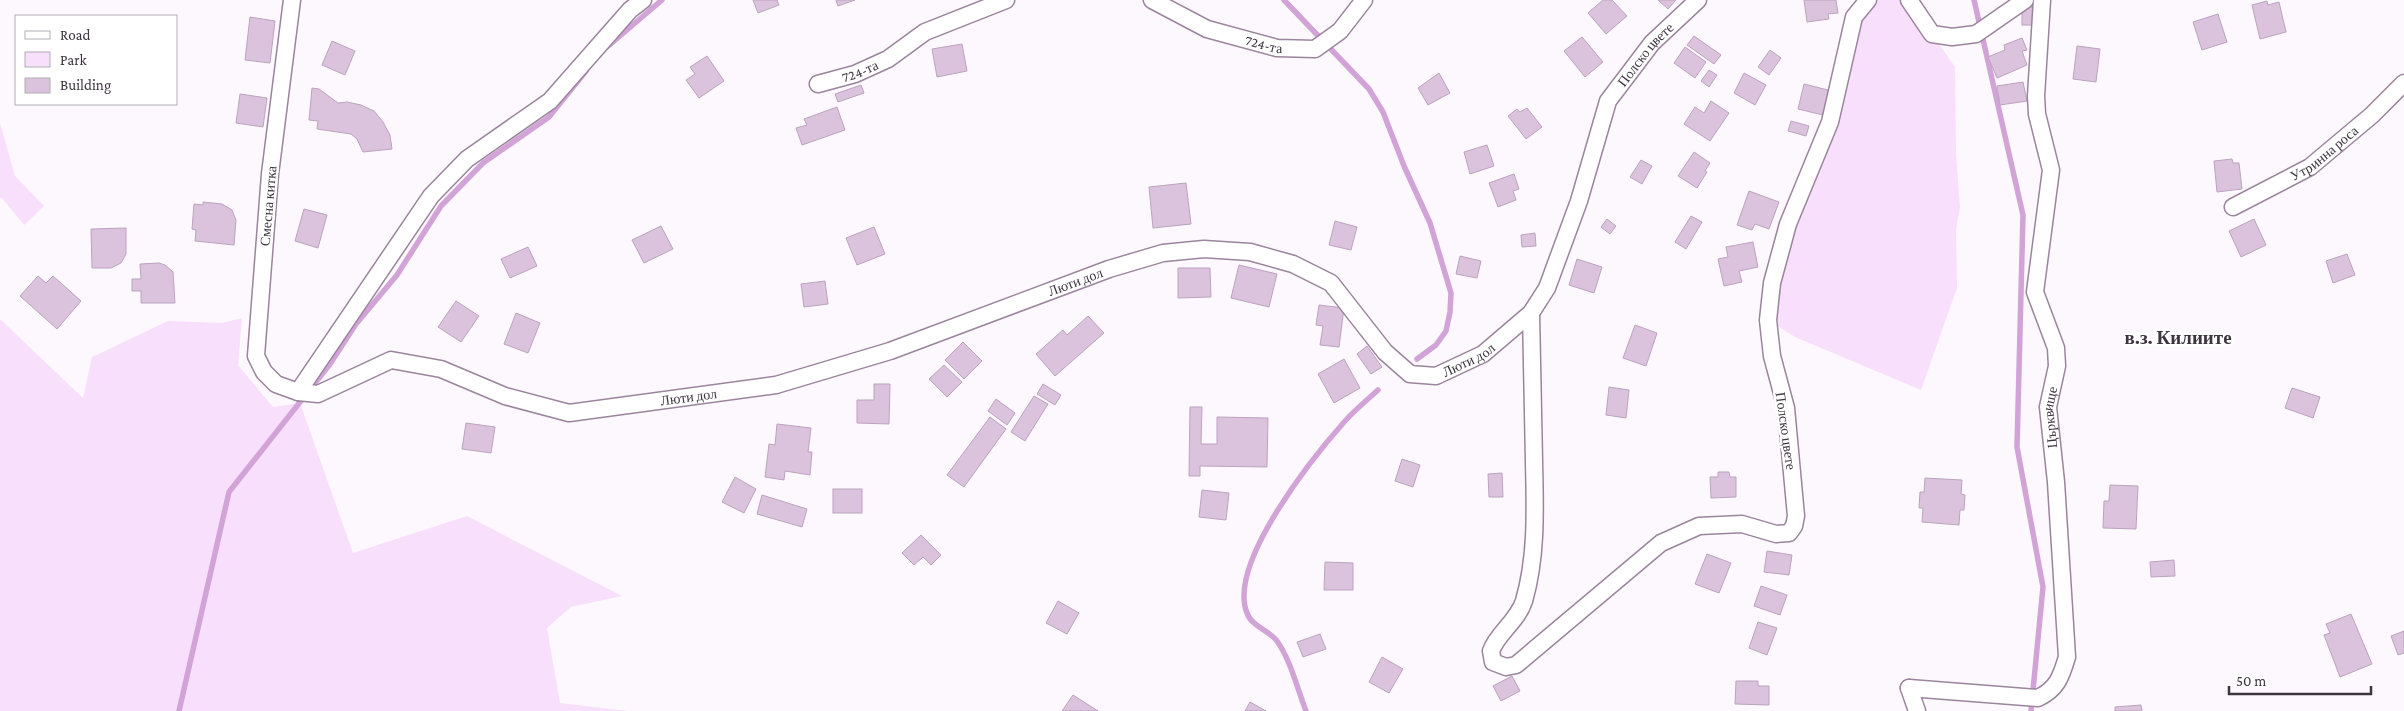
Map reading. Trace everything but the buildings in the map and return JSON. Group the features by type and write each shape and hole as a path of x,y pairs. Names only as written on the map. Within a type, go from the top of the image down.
{"street":[{"name":"Смесна китка","path":"292,0 270,174 256,356 264,372 276,384 298,392"},
{"path":"298,392 431,196 467,160 550,101 630,10 643,0"},
{"name":"724-та","path":"818,84 855,74 888,60 925,32 1006,0"},
{"name":"724-та","path":"1152,0 1207,29 1277,48 1315,49 1340,31 1364,0"},
{"name":"Полско цвете","path":"1698,0 1652,43 1608,101 1579,201 1547,288 1531,313 1535,514 1533,555 1523,604 1513,622 1494,644 1490,656 1493,662 1506,667 1516,665 1661,543 1699,526 1742,524 1776,534 1789,533 1794,526 1796,516 1786,408 1772,356 1768,320 1772,284 1788,224 1830,122 1854,17 1868,0"},
{"path":"1909,0 1932,34 1952,37 1976,34 2026,0"},
{"name":"Църквище","path":"1917,711 1908,688 2038,698 2051,692 2061,678 2067,657 2056,482 2048,407 2057,366 2056,348 2035,292 2050,170 2037,114 2036,96 2042,0"},
{"name":"Утринна роса","path":"2233,207 2310,167 2372,115 2404,83"},
{"name":"Люти дол","path":"298,392 318,394 391,360 441,369 505,396 569,413 767,386 890,351 1109,269 1163,253 1204,249 1250,252 1293,264 1331,283 1385,352 1410,374 1436,376 1483,354 1531,313"}],"green space":[{"path":"1868,0 1909,0 1955,67 1956,154 1960,207 1956,230 1957,288 1921,390 1795,337 1768,320 1772,283"},
{"path":"0,123 15,176 44,206 24,225 0,198"},
{"path":"242,318 238,365 273,407 300,403 353,553 467,516 622,596 571,607 547,628 560,703 628,711 0,711 0,319 83,398 92,357 168,321 222,323"}],"waterway":[{"path":"607,47 662,0"},
{"path":"1284,0 1369,89 1383,112 1404,166 1430,223 1451,293 1450,312 1446,331 1436,345 1417,359"},
{"path":"1974,0 2023,215 2017,447 2043,587 2031,711"},
{"path":"179,711 229,492 330,364 356,324 397,275 441,206 483,163 549,117 586,71"},
{"path":"1306,711 1282,649 1274,637 1253,622 1247,613 1244,592 1249,567 1276,512 1313,459 1345,421 1378,390"}],"district":[{"name":"в.з. Килиите","path":"2178,337"}]}
